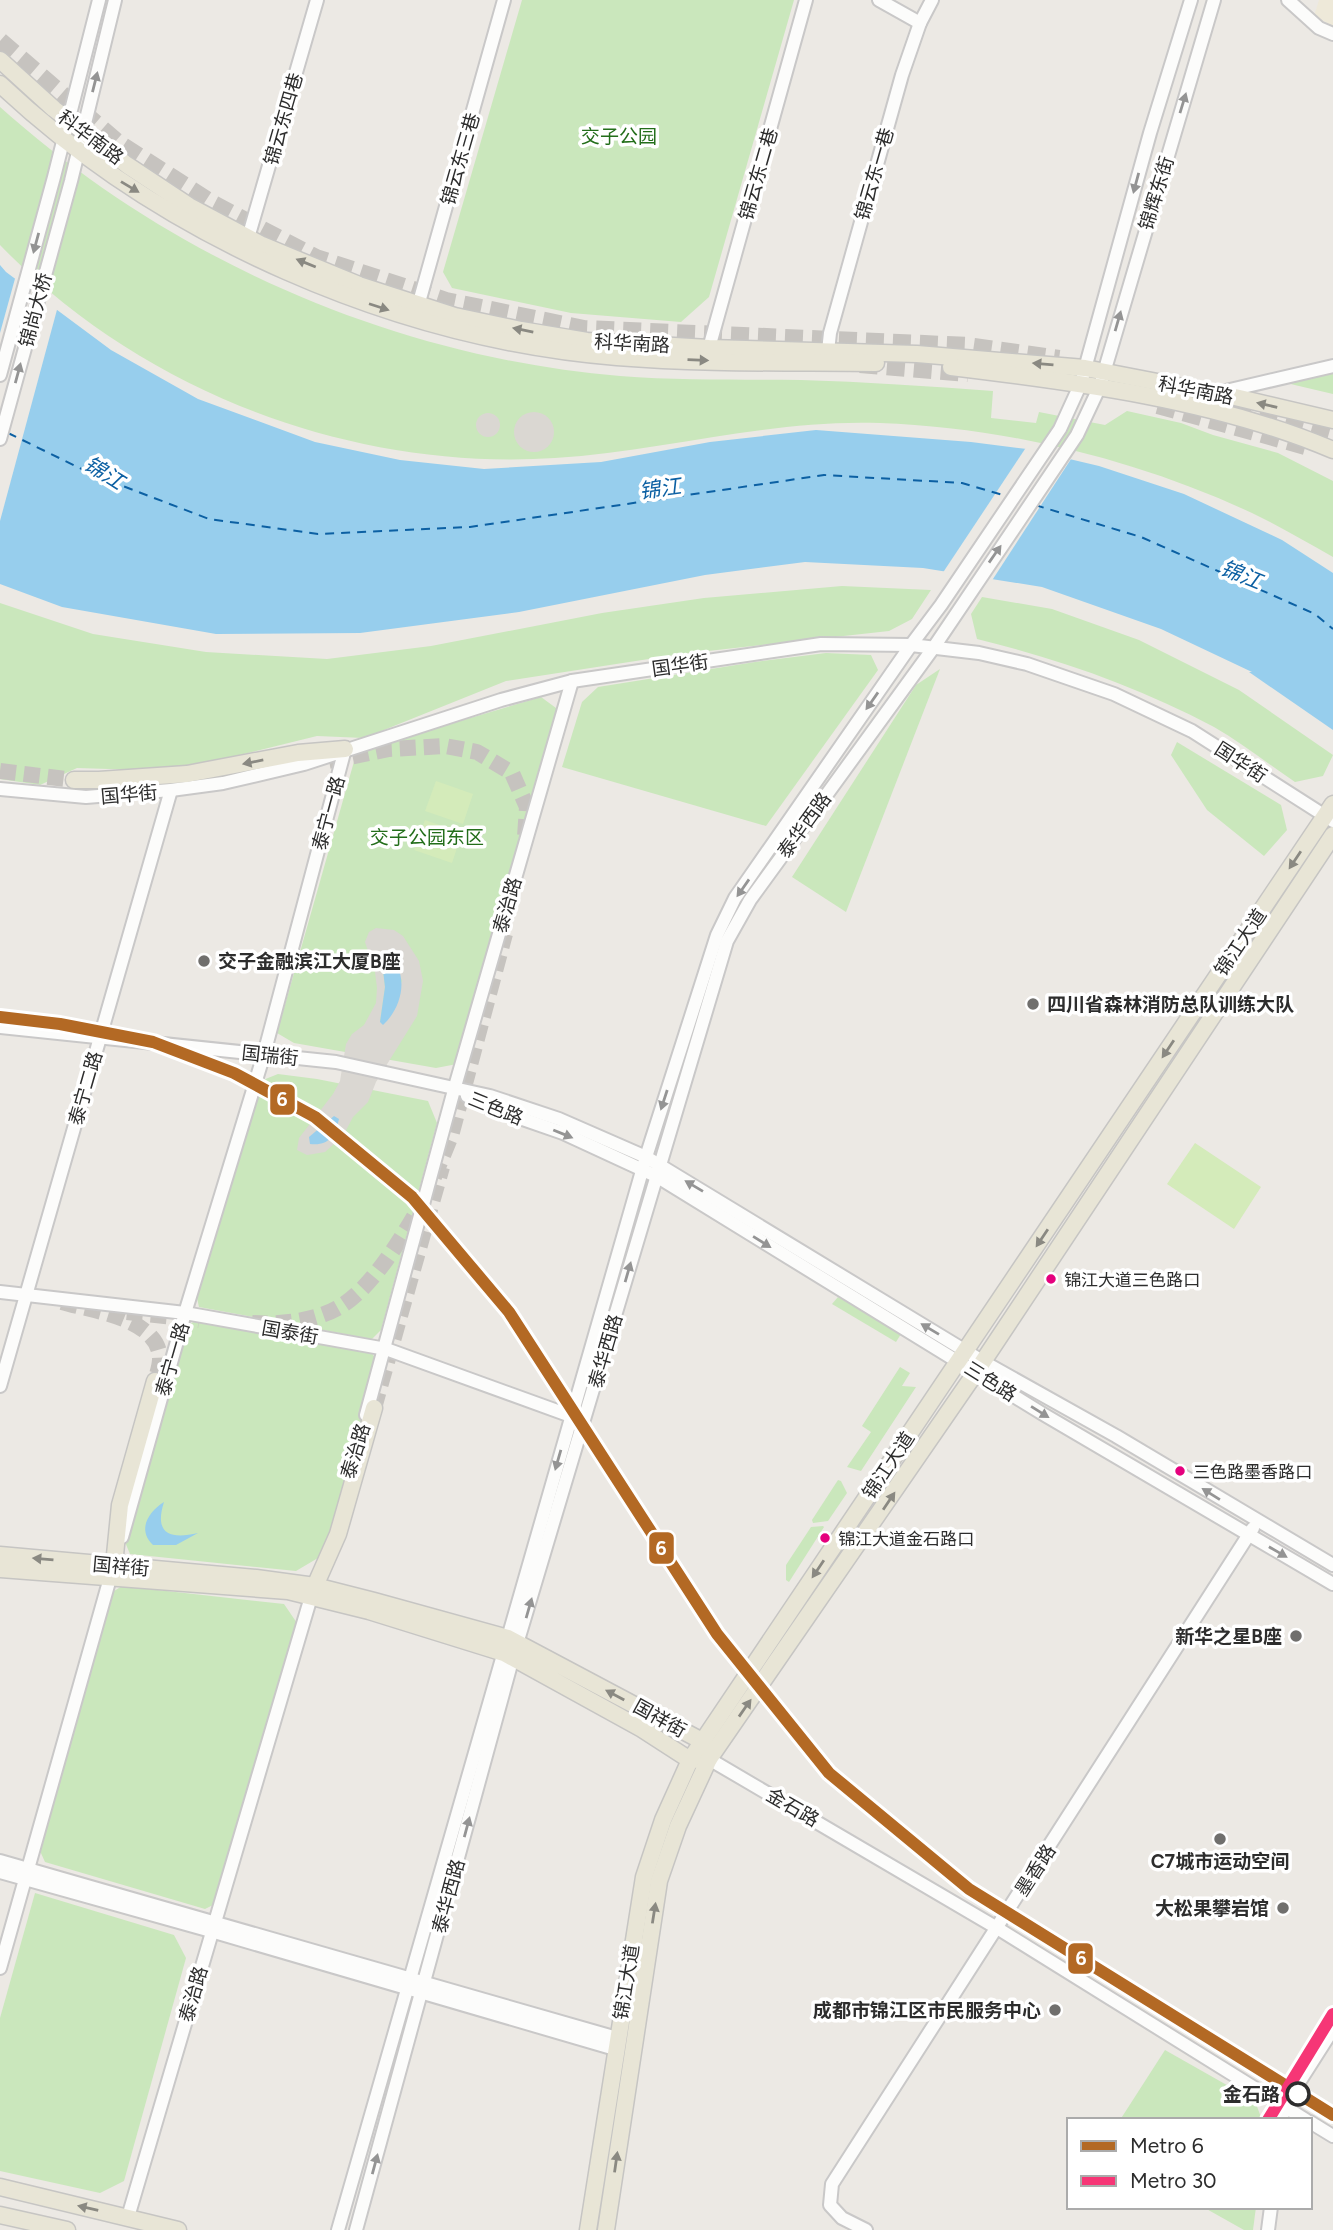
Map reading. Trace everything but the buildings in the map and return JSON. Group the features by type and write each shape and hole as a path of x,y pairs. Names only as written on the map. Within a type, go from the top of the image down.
{"main road":[{"name":"科华南路","path":"0,60 54,109 127,164 190,206 248,238 359,285 455,330 512,342 617,357 729,362 925,364 1083,375"},
{"name":"科华南路","path":"0,84 124,184 263,260 319,286 416,311 587,341 709,348 917,354 1214,393 1333,420"},
{"name":"科华南路","path":"1102,379 1178,403 1268,426 1333,450"},
{"path":"74,780 187,774 298,753 345,749"},
{"name":"锦江大道","path":"588,2230 643,1877 663,1820 691,1760 1330,814"},
{"name":"锦江大道","path":"606,2230 659,1881 678,1826 709,1759 979,1366 1333,835"},
{"path":"112,1571 120,1505 155,1381"},
{"path":"313,1591 338,1535 374,1408"},
{"name":"国祥街","path":"0,1555 112,1571 288,1591 313,1591 369,1611 511,1648 702,1741 709,1759 691,1760 511,1648"},
{"name":"国祥街","path":"0,1569 112,1571"},
{"path":"0,2187 178,2230"},
{"path":"0,2215 67,2230"}],"street":[{"name":"锦尚大桥","path":"0,375 99,0"},
{"name":"锦尚大桥","path":"0,439 71,181 115,0"},
{"name":"锦云东四巷","path":"248,238 317,0"},
{"name":"锦云东三巷","path":"416,311 504,0"},
{"name":"锦云东二巷","path":"709,348 806,0"},
{"path":"879,0 920,23"},
{"name":"锦云东一巷","path":"828,351 830,333 898,88 920,23 932,0"},
{"name":"锦辉东街","path":"1060,429 1083,375 1150,133 1191,0"},
{"name":"锦辉东街","path":"1077,435 1102,379 1214,0"},
{"path":"1288,0 1319,28 1333,34"},
{"path":"1186,17 1201,16 1207,25"},
{"path":"1214,393 1333,366"},
{"name":"泰华西路","path":"356,2230 423,1988 571,1416 644,1163 717,935 735,898 941,605 1060,429"},
{"name":"泰华西路","path":"338,2230 511,1648 727,941 750,900 934,647 1077,435"},
{"name":"国华街","path":"0,789 86,797 171,790 237,780 304,764 488,704 572,681 821,644 911,645 979,653 1027,664 1114,694 1192,731 1330,814"},
{"name":"泰治路","path":"128,2217 386,1349 454,1090 572,681"},
{"name":"泰宁一路","path":"0,1968 185,1313 264,1054 345,749"},
{"name":"泰宁二路","path":"0,1386 171,790"},
{"name":"国瑞街","path":"0,1027 336,1062 454,1090"},
{"name":"三色路","path":"454,1090 488,1107 658,1170 1249,1535 1333,1584"},
{"name":"国泰街","path":"0,1292 185,1313 386,1349 571,1416"},
{"name":"三色路","path":"979,1366 1116,1436 1333,1566"},
{"name":"墨香路","path":"866,2230 842,2218 830,2205 832,2184 1257,1522"},
{"name":"金石路","path":"709,1759 997,1928 1303,2118"},
{"path":"0,1861 27,1874 616,2043"},
{"path":"0,1872 27,1874"},
{"path":"1282,2118 1284,2106 1333,2029"},
{"name":"金石路","path":"1312,2123 1333,2136"},
{"path":"1268,2230 1271,2209"}],"shaded area":[{"path":"1319,0 1333,0 1333,26 1314,16"},
{"path":"534,412 548,418 554,432 548,446 534,452 520,446 514,432 520,418"},
{"path":"488,413 499,420 500,425 493,436 488,437 477,430 476,425 483,414"},
{"path":"376,928 394,930 403,936 419,961 423,981 417,1016 376,1082 368,1102 353,1117 343,1136 325,1152 307,1155 297,1150 299,1138 333,1094 340,1081 346,1044 352,1034 364,1025 376,1003 375,972 365,942 369,932","holes":["387,952 402,981 380,1022 385,987 381,954"]}],"green space":[{"name":"交子公园","path":"522,0 794,0 709,297 681,322 571,313 452,288 443,272"},
{"path":"0,107 66,161 137,210 211,254 288,291 368,323 451,347 535,365 620,376 801,380 993,391 991,418 1036,423 1039,412 1105,425 1127,411 1181,423 1278,453 1333,481 1333,557 1252,513 1163,477 1070,450 976,432 928,426 839,423 758,430 596,454 555,458 478,459 402,451 327,435 254,412 184,380 118,342 56,297 0,245"},
{"path":"1333,370 1333,394 1282,382"},
{"path":"842,586 931,590 912,619 889,631 681,654 506,681 364,738 317,736 174,771 77,768 40,785 0,779 0,603 93,634 206,652 327,659 431,646 602,613 704,598"},
{"path":"982,597 1052,609 1139,640 1239,690 1333,755 1323,776 1295,782 1224,733 1157,699 1068,665 977,639 971,614"},
{"path":"826,653 871,655 878,670 766,826 562,767 582,702 598,687"},
{"path":"940,669 846,912 792,877 916,685"},
{"name":"交子公园东区","path":"541,697 556,708 556,717 457,1064 436,1068 294,1043 277,1033 355,758 379,745"},
{"path":"1177,742 1281,805 1287,830 1264,856 1207,810 1171,755"},
{"path":"436,781 473,794 463,824 425,811"},
{"path":"425,820 462,833 452,863 414,850"},
{"path":"278,1074 428,1101 437,1123 381,1330 372,1339 199,1307 197,1298 263,1080"},
{"path":"1195,1143 1261,1187 1234,1229 1167,1184"},
{"path":"838,1297 901,1334 896,1342 832,1304"},
{"path":"196,1321 371,1352 378,1362 323,1555 296,1571 130,1554 125,1542 184,1326"},
{"path":"900,1367 910,1373 902,1386 916,1387 861,1471 847,1467 871,1432 862,1426"},
{"path":"838,1480 847,1493 828,1521 813,1523 812,1520"},
{"path":"823,1526 789,1582 786,1580 786,1565 811,1527"},
{"path":"122,1586 284,1604 297,1623 215,1904 205,1909 45,1862 40,1851 111,1593"},
{"path":"35,1893 174,1935 186,1958 124,2181 100,2193 0,2171 0,2018"},
{"path":"1165,2050 1255,2101 1261,2118 1121,2118"},
{"path":"1207,2209 1256,2209 1253,2230 1244,2230"}],"water":[{"name":"锦江","path":"0,265 111,350 198,399 315,442 400,460 484,469 601,462 710,442 816,430 1027,449 1099,466 1184,494 1282,540 1333,573 1333,730 1249,672 1252,672 1161,629 1042,587 923,568 805,562 705,575 519,612 360,633 216,634 62,607 0,584"},
{"path":"383,951 398,967 401,987 396,1008 383,1025 380,1022 385,987 381,954"},
{"path":"334,1116 339,1119 330,1139 310,1144 309,1137"},
{"path":"164,1502 161,1521 166,1532 179,1535 198,1533 176,1545 153,1545 146,1533 146,1522 153,1511"}],"pier":[{"path":"16,275 58,306 0,521 0,333"},
{"path":"1027,446 1073,456 991,582 942,574"}],"ferry route":[{"path":"8,433 94,475 209,519 318,534 470,527 824,475 962,483 1006,496"},
{"path":"1035,505 1141,537 1315,614 1333,629"}],"tunnel":[{"path":"0,41 118,143 213,204 316,258 446,301 584,329 968,346 1059,359"},
{"path":"860,364 968,373"},
{"path":"1208,398 1333,433"},
{"path":"1158,405 1309,447"},
{"path":"329,761 389,749 445,746 477,752 512,773 527,807 525,837"},
{"path":"0,771 74,780"},
{"path":"135,788 255,772"},
{"path":"434,1177 451,1136 505,934"},
{"path":"374,1408 442,1167"},
{"path":"252,1323 298,1321 341,1306 376,1273 423,1201"},
{"path":"62,1302 122,1318 148,1334 157,1345 160,1359 155,1381"},
{"path":"127,1312 199,1320"}],"metro line":[{"name":"6","path":"0,1017 60,1024 153,1042 234,1073 315,1117 412,1197 509,1312 717,1634 829,1773 969,1889 1333,2115"},
{"name":"30","path":"1269,2118 1333,2014"}],"place":[{"name":"交子金融滨江大厦B座","path":"204,961"},
{"name":"四川省森林消防总队训练大队","path":"1033,1004"},
{"name":"锦江大道三色路口","path":"1051,1279"},
{"name":"三色路墨香路口","path":"1180,1471"},
{"name":"锦江大道金石路口","path":"825,1538"},
{"name":"新华之星B座","path":"1296,1636"},
{"name":"C7城市运动空间","path":"1220,1839"},
{"name":"大松果攀岩馆","path":"1283,1908"},
{"name":"成都市锦江区市民服务中心","path":"1055,2010"},
{"name":"金石路","path":"1298,2094"}]}
